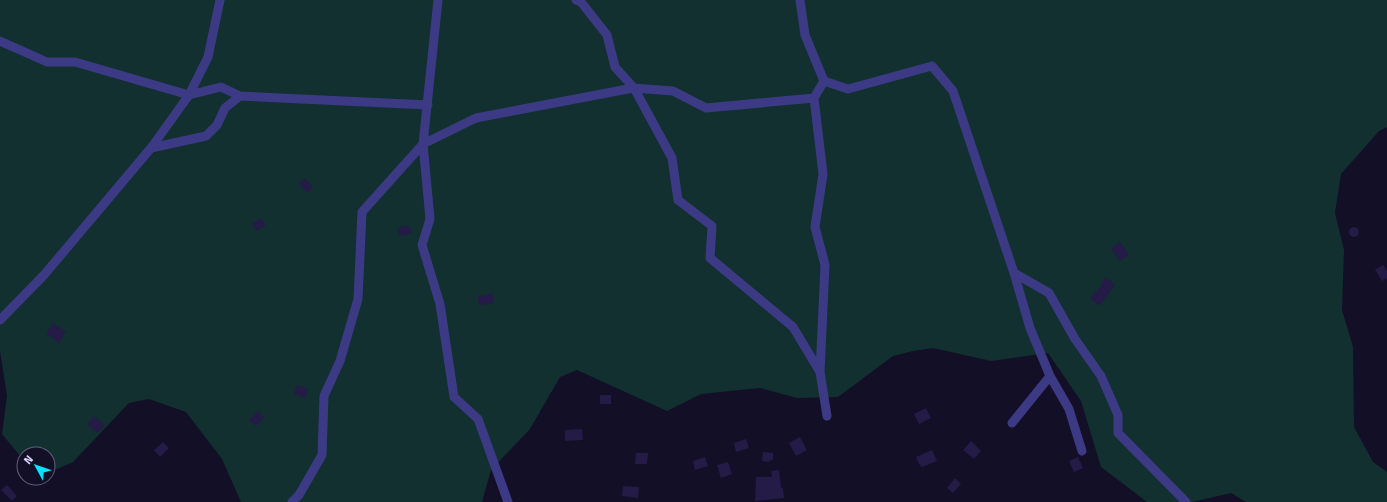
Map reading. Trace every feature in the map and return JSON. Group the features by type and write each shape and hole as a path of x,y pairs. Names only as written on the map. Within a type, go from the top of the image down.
{"street":[{"path":"0,320 44,275 151,148 189,95 208,57 220,0"},
{"path":"438,0 423,144 430,219 422,245 440,304 454,397 478,419 508,502"},
{"path":"576,0 581,2 607,35 615,66 634,88 672,158 678,200 712,226 710,258 793,327 820,372"},
{"path":"800,0 805,35 824,81 848,89 932,66 953,91 1014,273 1030,328 1050,376 1069,409 1082,451"},
{"path":"0,41 47,62 75,62 189,95 221,87 240,96 428,105"},
{"path":"824,81 814,98 823,174 815,227 825,265 820,372 827,416"},
{"path":"292,502 299,495 322,455 324,396 340,361 358,299 362,212 423,144 476,118 634,88 673,91 706,108 814,98"},
{"path":"151,148 206,136 217,126 225,108 240,96"},
{"path":"1014,273 1049,293 1075,339 1101,376 1118,415 1118,434 1186,502"},
{"path":"1012,423 1050,376"}],"green space":[{"path":"0,0 1387,0 1387,127 1379,131 1341,174 1335,213 1344,250 1342,310 1353,347 1354,427 1373,462 1387,472 1387,502 1246,502 1231,493 1192,502 1147,502 1101,467 1081,401 1048,353 991,361 933,348 893,356 838,397 797,398 760,388 701,394 667,411 577,370 560,377 530,429 491,470 482,502 241,502 222,459 186,412 149,399 129,403 73,462 56,469 56,446 16,446 16,451 2,434 7,396 0,351"}],"building":[{"path":"305,178 313,187 307,193 299,183"},
{"path":"261,218 266,225 257,231 252,224"},
{"path":"410,226 411,234 399,236 398,227"},
{"path":"1352,227 1356,227 1358,228 1358,236 1352,237 1349,234 1349,230"},
{"path":"1120,242 1129,255 1120,261 1111,249"},
{"path":"1383,265 1387,271 1387,278 1382,281 1375,270"},
{"path":"1106,277 1115,285 1099,306 1090,298 1102,285 1101,284"},
{"path":"493,294 494,303 479,305 478,296"},
{"path":"53,323 66,332 59,343 46,334"},
{"path":"297,385 308,389 305,398 294,394"},
{"path":"600,395 611,395 611,404 600,404"},
{"path":"926,408 931,418 919,424 914,414"},
{"path":"258,411 264,417 256,426 249,420"},
{"path":"94,416 105,425 98,433 87,425"},
{"path":"582,429 583,440 565,441 565,430"},
{"path":"800,437 807,450 796,456 789,443"},
{"path":"746,439 749,448 736,452 734,443"},
{"path":"971,441 981,451 974,459 963,450"},
{"path":"163,442 169,448 160,457 154,450"},
{"path":"932,450 937,461 922,467 916,457"},
{"path":"763,452 773,453 773,459 768,462 762,461"},
{"path":"636,453 648,453 647,464 635,464"},
{"path":"705,457 708,466 695,470 693,461"},
{"path":"1078,457 1083,468 1074,472 1069,461"},
{"path":"728,462 732,474 721,478 717,465"},
{"path":"779,470 784,498 755,501 756,477 772,477 771,471"},
{"path":"955,478 961,484 953,493 947,488"},
{"path":"7,485 17,496 12,501 1,490"},
{"path":"623,486 639,487 638,498 622,496"}]}
